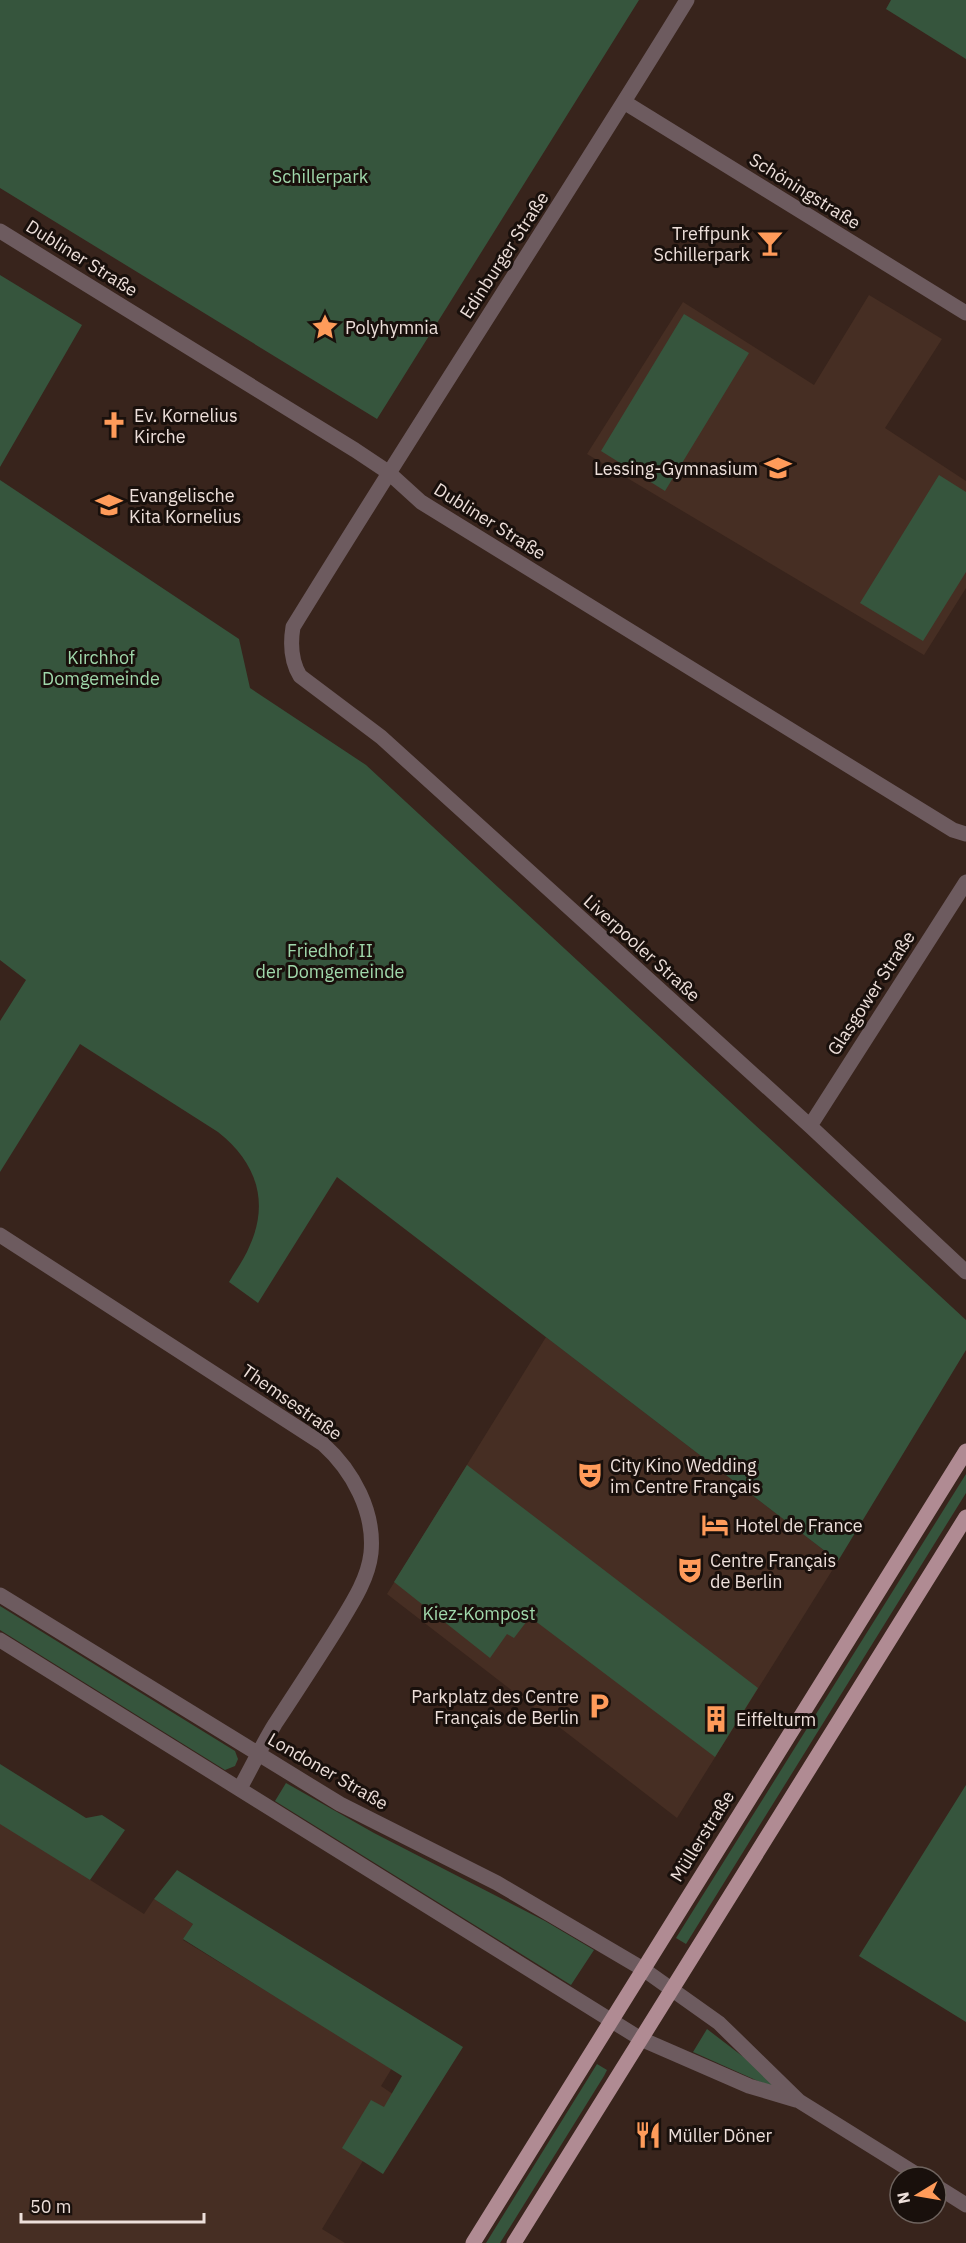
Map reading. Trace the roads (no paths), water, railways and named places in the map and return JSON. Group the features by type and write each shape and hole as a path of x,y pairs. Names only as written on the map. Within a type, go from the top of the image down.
{"main road":[{"name":"Müllerstraße","path":"473,2243 966,1451"},
{"path":"514,2243 966,1516"}],"street":[{"name":"Edinburger Straße","path":"292,656 293,627 388,472 687,0"},
{"name":"Schöningstraße","path":"624,102 966,313"},
{"name":"Dubliner Straße","path":"0,231 388,472 421,502 953,830 966,834"},
{"name":"Liverpooler Straße","path":"292,656 300,676 381,737 810,1126 966,1272"},
{"name":"Glasgower Straße","path":"810,1126 966,882"},
{"name":"Themsestraße","path":"0,1235 311,1435 335,1455 350,1474 363,1504 369,1526 371,1553 368,1567 348,1610 276,1722 240,1788"},
{"name":"Londoner Straße","path":"0,1594 340,1804 497,1883 643,1969 719,2023 799,2101"},
{"path":"0,1640 240,1788 362,1867 641,2038 749,2086 799,2101 902,2165"},
{"path":"948,2194 966,2205"}],"place":[{"name":"Treffpunk Schillerpark","path":"770,243"},
{"name":"Polyhymnia","path":"325,327"},
{"name":"Ev. Kornelius Kirche","path":"114,425"},
{"name":"Lessing-Gymnasium","path":"778,468"},
{"name":"Evangelische Kita Kornelius","path":"109,505"},
{"name":"City Kino Wedding im Centre Français","path":"590,1475"},
{"name":"Hotel de France","path":"715,1525"},
{"name":"Centre Français de Berlin","path":"690,1570"},
{"name":"Parkplatz des Centre Français de Berlin","path":"599,1706"},
{"name":"Eiffelturm","path":"716,1719"},
{"name":"Müller Döner","path":"648,2135"}],"park label":[{"name":"Schillerpark","path":"320,176"},
{"name":"Kirchhof Domgemeinde","path":"101,667"},
{"name":"Friedhof II der Domgemeinde","path":"330,960"},
{"name":"Kiez-Kompost","path":"479,1613"}]}
